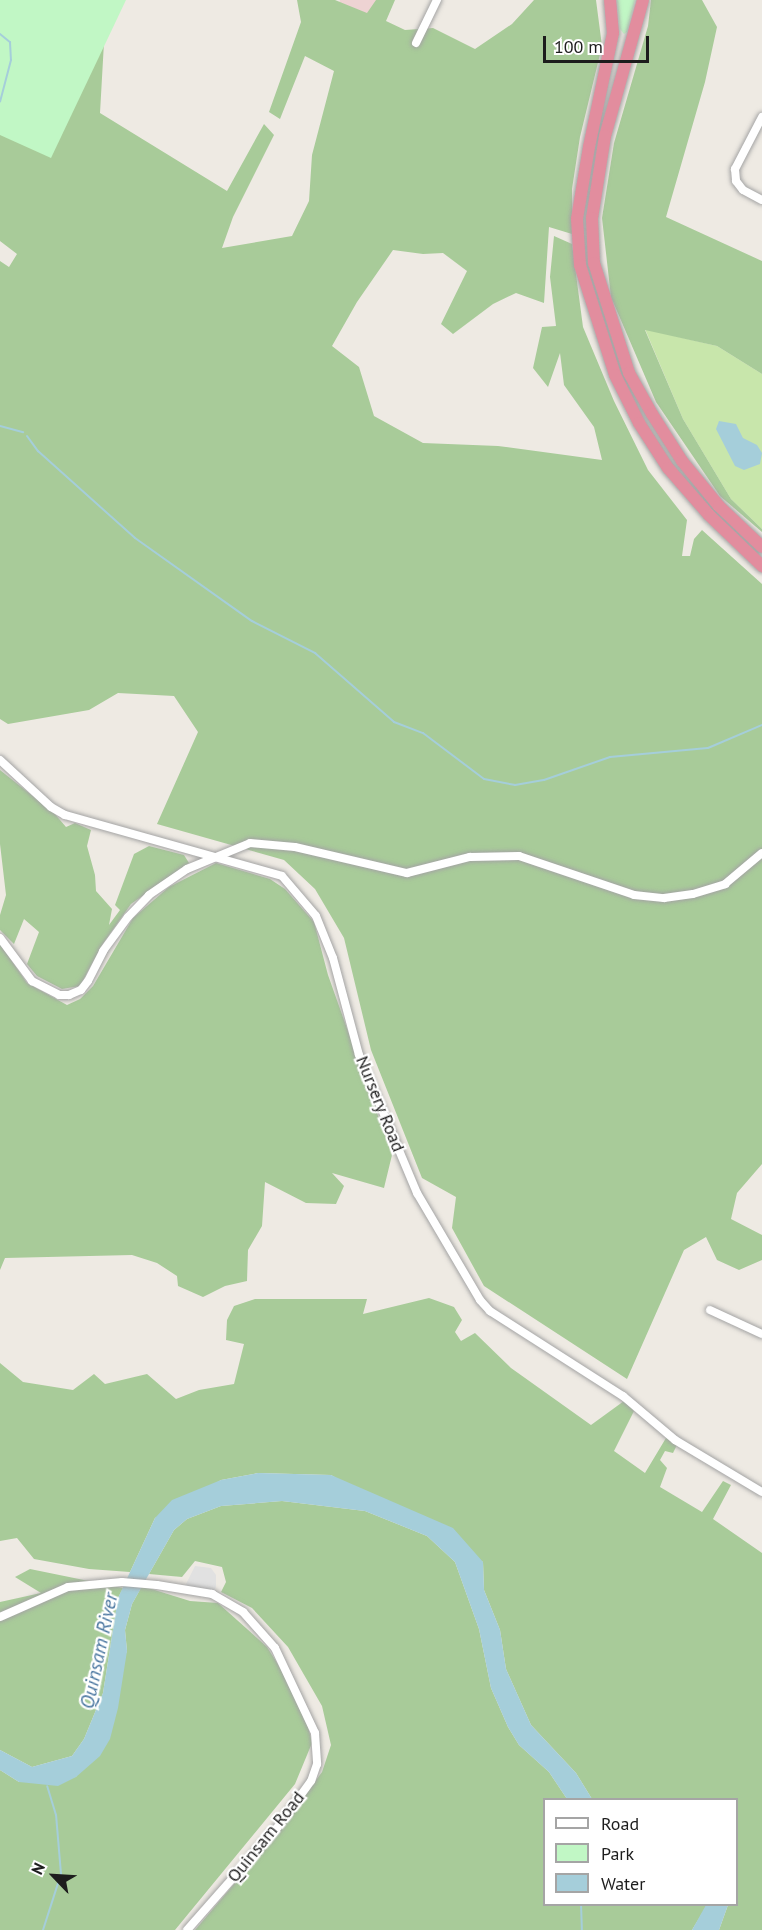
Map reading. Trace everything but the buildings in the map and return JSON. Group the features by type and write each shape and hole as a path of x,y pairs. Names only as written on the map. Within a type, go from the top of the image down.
{"highway":[{"path":"610,0 613,33 589,147 578,219 580,265 615,375 639,423 668,468 709,515 762,566"},
{"path":"644,0 605,136 592,218 594,263 630,373 652,414 682,461 719,506 762,547"}],"street":[{"path":"416,43 437,0"},
{"path":"762,117 735,169 736,181 743,190 762,200"},
{"name":"Nursery Road","path":"0,760 51,807 65,815 282,876 316,916 333,958 359,1055 417,1193 480,1300 490,1311 622,1396 675,1440 762,1492"},
{"path":"0,938 32,981 59,995 69,995 81,990 121,926 149,895 187,869 250,843 295,847 407,873 470,857 519,856 634,895 664,898 693,894 725,884 762,853"},
{"path":"710,1310 762,1334"},
{"name":"Quinsam Road","path":"0,1617 68,1587 122,1582 212,1594 243,1612 275,1648 315,1733 317,1764 311,1781 277,1828 188,1930"}],"shaded area":[{"path":"340,0 383,0 376,16 338,6"},
{"path":"195,1566 211,1568 216,1575 216,1587 212,1594 183,1590"}],"green space":[{"path":"0,0 106,7 100,113 227,191 264,124 274,135 233,217 222,248 292,236 309,201 312,155 334,71 305,56 280,119 269,112 301,22 297,0 335,0 367,13 376,0 395,0 386,21 405,30 433,28 475,49 512,24 534,0 596,0 602,46 580,137 572,189 572,234 549,227 544,303 516,293 493,304 453,334 441,324 467,271 443,253 423,254 393,250 357,302 332,346 359,367 374,416 423,443 498,446 602,460 594,427 564,385 560,353 548,387 533,368 542,327 556,326 550,277 554,236 572,244 583,327 614,401 648,470 687,520 682,556 690,556 694,539 702,530 762,584 762,1164 737,1193 731,1219 762,1235 762,1260 739,1270 717,1260 706,1237 684,1250 627,1379 484,1286 452,1228 456,1197 422,1178 371,1050 344,938 315,889 284,860 157,824 198,732 174,696 118,693 89,710 8,724 0,719 0,261 9,267 17,254 0,241"},
{"path":"0,0 126,0 51,158 0,135"},
{"path":"617,0 635,0 627,32 624,34 620,29"},
{"path":"651,0 702,0 717,27 705,82 666,217 762,261 762,374 717,346 645,330 683,419 731,499 762,529 762,532 720,496 656,402 611,297 602,218 614,143 648,26"},
{"path":"645,329 717,346 762,374 762,529 731,499 683,419"},
{"path":"0,770 54,813 66,827 75,823 91,830 87,846 95,875 96,891 112,909 109,925 120,910 115,905 134,854 149,846 184,855 189,863 131,904 102,945 80,986 62,989 37,976 27,964 39,932 24,919 14,944 0,930 0,915 6,895 0,844"},
{"path":"216,863 270,879 285,889 314,922 328,975 392,1155 384,1188 332,1173 344,1186 336,1204 306,1203 265,1182 262,1226 248,1250 247,1281 225,1286 203,1297 178,1286 177,1276 157,1263 132,1255 5,1258 0,1270 0,944 27,983 67,1005 80,999 93,986 133,918 169,887"},
{"path":"429,1298 454,1307 462,1320 455,1332 461,1341 475,1333 511,1368 591,1425 624,1401 634,1411 614,1451 645,1473 666,1438 677,1445 673,1453 665,1451 660,1460 667,1468 660,1487 702,1512 723,1481 731,1485 713,1519 762,1553 762,1930 719,1930 728,1906 738,1906 738,1798 591,1798 576,1773 531,1725 506,1669 500,1630 484,1590 483,1562 331,1475 258,1473 221,1480 155,1518 130,1572 89,1569 34,1559 17,1538 0,1541 0,1363 23,1382 73,1390 94,1374 105,1384 147,1374 176,1399 199,1390 234,1384 244,1344 226,1340 227,1320 234,1306 255,1299 367,1299 363,1314"},
{"path":"282,1501 365,1511 427,1536 455,1562 479,1629 491,1688 508,1727 519,1745 549,1772 566,1798 543,1798 543,1906 706,1906 692,1930 195,1930 280,1830 322,1772 331,1745 322,1706 288,1647 252,1608 221,1592 226,1582 222,1567 195,1561 182,1577 149,1574 174,1530 187,1519 221,1506"},
{"path":"30,1569 123,1588 118,1598 103,1693 84,1739 72,1756 32,1767 0,1750 0,1602 41,1593 15,1577"},
{"path":"142,1586 190,1601 218,1603 267,1647 302,1702 312,1743 295,1784 175,1930 0,1930 0,1770 19,1782 76,1777 127,1651 125,1630 132,1604"}],"water":[{"path":"719,421 736,424 743,438 757,445 762,453 760,464 744,470 735,466 716,429"},
{"name":"Quinsam River","path":"258,1473 331,1475 453,1528 483,1562 484,1590 500,1630 506,1669 531,1725 576,1773 591,1798 566,1798 549,1772 519,1745 508,1727 491,1688 479,1629 455,1562 427,1536 365,1511 282,1501 221,1506 187,1519 174,1530 132,1604 125,1630 127,1651 118,1708 110,1739 100,1756 76,1777 58,1786 19,1782 0,1770 0,1750 32,1767 72,1756 84,1739 103,1693 118,1598 155,1518 172,1500 221,1480"},
{"path":"705,1906 728,1906 719,1930 692,1930"}],"waterway":[{"path":"0,34 10,42 11,60 0,102"},
{"path":"0,426 23,432"},
{"path":"27,436 38,451 135,538 252,621 315,653 394,722 423,733 484,779 515,785 544,780 610,757 708,748 762,725"},
{"path":"43,1930 61,1874 56,1815 47,1786"},
{"path":"581,1906 582,1930"}]}
